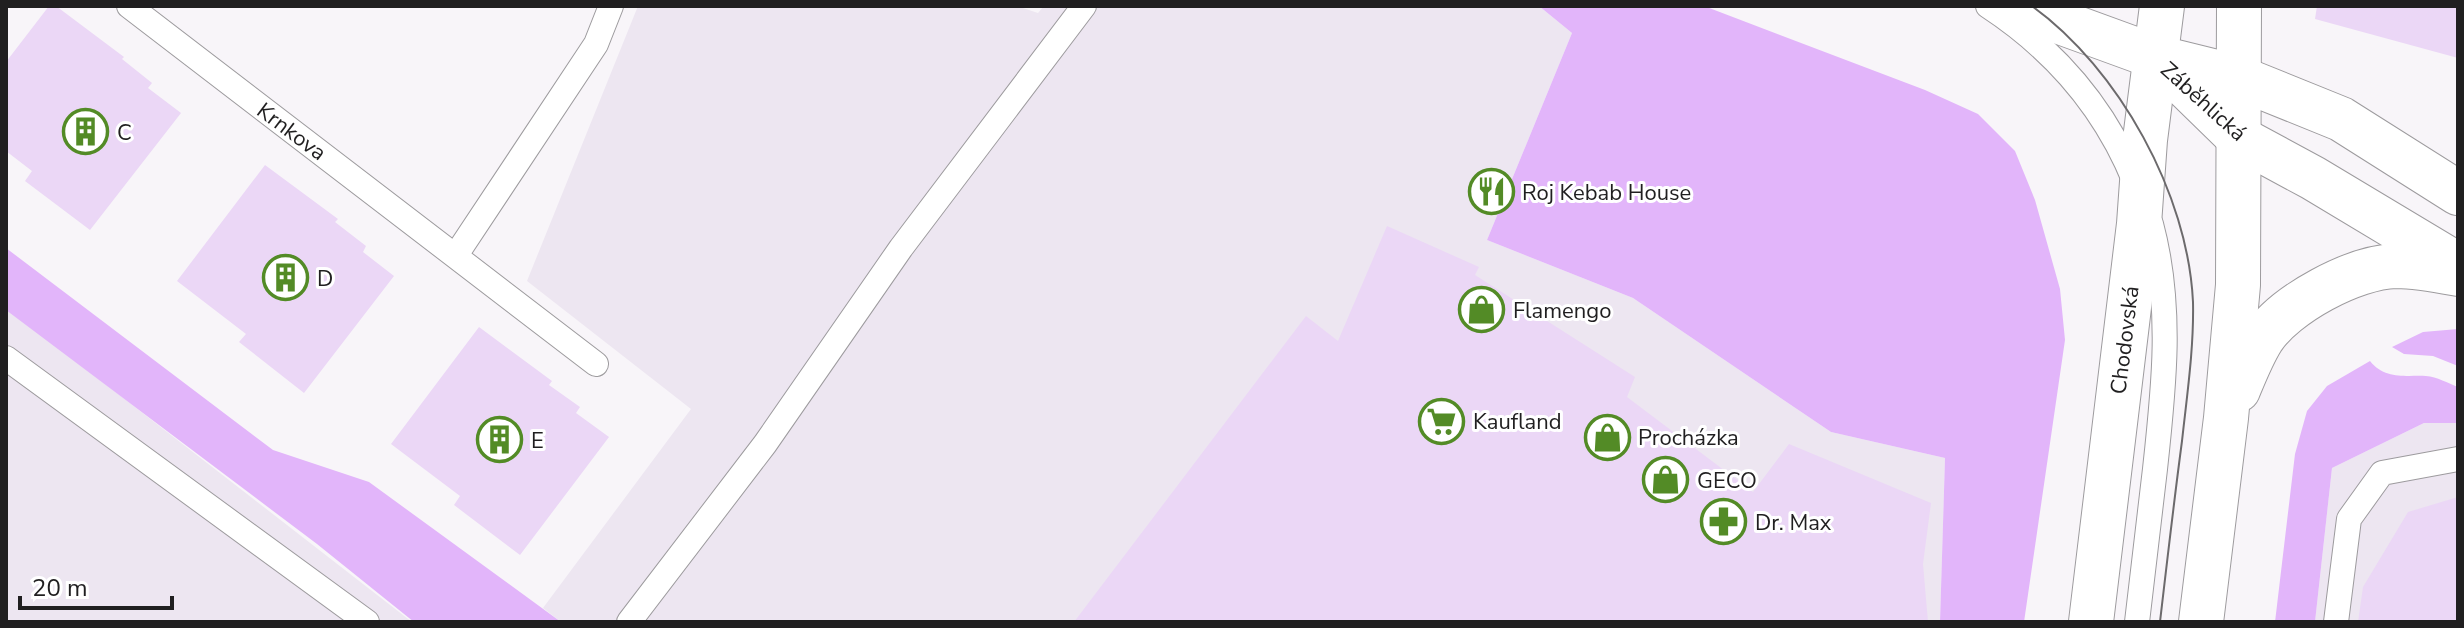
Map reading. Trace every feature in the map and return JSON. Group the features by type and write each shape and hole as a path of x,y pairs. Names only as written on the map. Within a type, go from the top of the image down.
{"main road":[{"path":"2024,6 2156,57"},
{"name":"Chodovská","path":"2091,622 2162,6"},
{"path":"2201,622 2226,418 2238,285 2239,6"},
{"name":"Záběhlická","path":"2156,57 2237,77 2341,119 2458,193"},
{"name":"Záběhlická","path":"2156,57 2239,138 2313,178 2458,265"},
{"path":"2226,418 2263,338 2279,320 2315,294 2356,275 2392,266 2458,274"}],"lane":[{"name":"Krnkova","path":"129,6 596,364"},
{"path":"456,255 596,44 611,6"},
{"path":"629,622 765,444 901,248 1084,6"},
{"path":"1988,6 2021,28 2078,84 2121,150 2152,227 2165,299 2166,337 2163,399 2137,622"},
{"path":"6,358 367,622"},
{"path":"2336,622 2349,519 2382,473 2458,459"}],"shaded area":[{"path":"638,6 1017,6 1038,13 1044,6 1539,6 1572,33 1487,240 1633,298 1831,432 1945,458 1940,622 561,622 543,608 691,409 527,281"},
{"path":"1539,6 1704,6 1925,90 1978,114 2015,151 2035,200 2060,289 2065,340 2024,622 1940,622 1945,458 1831,432 1633,298 1487,240 1572,33"},
{"path":"6,248 273,450 369,482 561,622 414,622 317,544 6,310"},
{"path":"6,307 412,622 6,622"},
{"path":"2458,329 2458,366 2433,356 2404,354 2392,347 2423,332"},
{"path":"2370,361 2389,374 2430,377 2458,387 2458,423 2424,423 2332,468 2315,622 2275,622 2295,454 2307,411 2327,386"},
{"path":"2424,423 2458,423 2458,622 2315,622 2332,468"}],"building":[{"name":"C","path":"49,6 56,6 124,57 122,59 152,83 148,88 181,113 90,230 25,181 32,171 6,151 6,62"},
{"path":"2317,6 2458,6 2458,58 2315,19"},
{"name":"D","path":"265,165 338,219 335,222 366,246 363,252 394,276 304,393 239,342 246,334 177,281"},
{"name":"Kaufland","path":"1387,226 1479,267 1475,275 1635,377 1627,397 1753,492 1789,444 1931,503 1923,564 1928,622 1074,622 1306,316 1338,341"},
{"name":"E","path":"479,327 552,381 549,385 580,407 576,413 609,437 520,555 454,505 460,496 391,444"},
{"path":"2458,497 2458,622 2358,622 2363,587 2408,512"}],"tram line":[{"path":"2032,6 2064,32 2120,99 2163,177 2188,261 2193,302 2191,354 2160,622"}],"place":[{"name":"C","path":"86,132"},
{"name":"Roj Kebab House","path":"1491,192"},
{"name":"D","path":"286,278"},
{"name":"Flamengo","path":"1482,310"},
{"name":"Kaufland","path":"1442,421"},
{"name":"Procházka","path":"1607,437"},
{"name":"E","path":"500,440"},
{"name":"GECO","path":"1666,480"},
{"name":"Dr. Max","path":"1724,522"}]}
